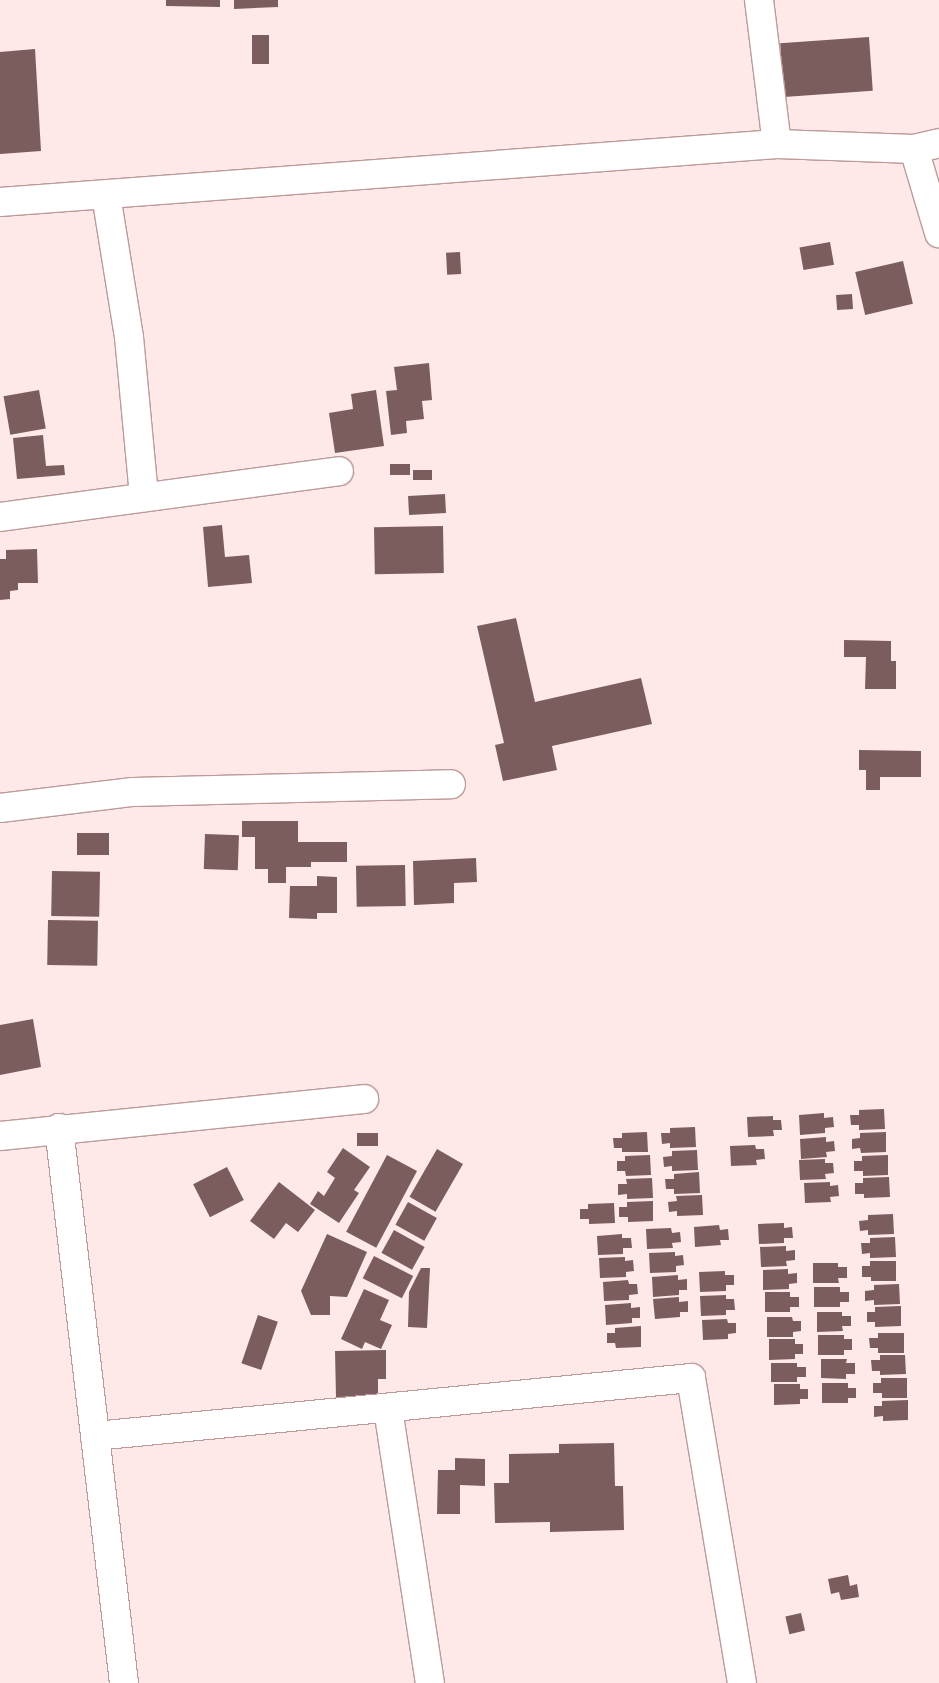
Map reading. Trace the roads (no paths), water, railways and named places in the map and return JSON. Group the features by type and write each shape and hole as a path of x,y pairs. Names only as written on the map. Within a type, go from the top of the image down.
{"street":[{"path":"759,0 777,144"},
{"path":"0,202 777,144 926,146 939,232"},
{"path":"106,195 129,337 144,497"},
{"path":"0,517 340,471"},
{"path":"0,808 133,792 451,784"},
{"path":"0,1136 59,1128 364,1099"},
{"path":"59,1128 124,1683"},
{"path":"95,1436 388,1409 691,1378 742,1683"},
{"path":"388,1409 430,1683"}]}
